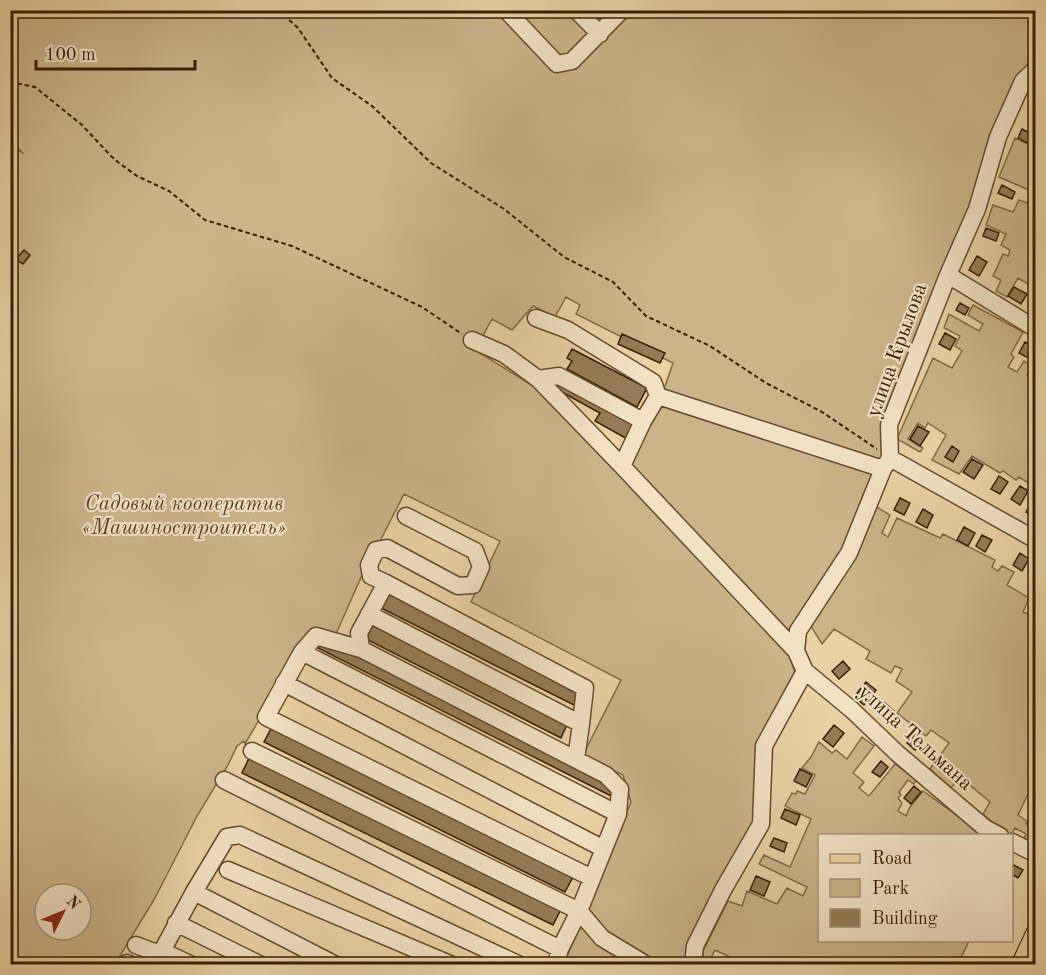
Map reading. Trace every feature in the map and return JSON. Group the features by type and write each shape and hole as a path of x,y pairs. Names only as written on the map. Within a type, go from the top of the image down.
{"main road":[{"path":"1022,964 1035,934"}],"street":[{"path":"506,10 556,64 572,61 622,10"},
{"path":"576,10 600,34"},
{"name":"улица Крылова","path":"796,651 798,631 849,553 887,464 889,425 948,275 978,209 998,137 1023,81 1035,69"},
{"name":"улица Крылова","path":"948,275 1035,329"},
{"path":"536,318 568,330 653,382 658,396"},
{"path":"472,340 504,354 538,379 796,651 804,670 764,746 761,824 723,890 695,946 693,964"},
{"path":"538,379 559,376 643,421"},
{"path":"658,396 887,464 1035,540"},
{"path":"622,466 643,421 658,396"},
{"path":"406,516 476,551 481,567 473,585 458,586 387,548 376,550 369,565 371,576 585,688 576,759"},
{"path":"361,649 358,633 386,584"},
{"path":"369,614 581,724"},
{"path":"224,780 558,957 579,911 618,814 620,789 606,775 361,649 316,636 303,652 266,717 592,878"},
{"path":"303,652 618,814"},
{"name":"улица Тельмана","path":"804,670 852,710 897,753 985,828 996,834"},
{"path":"284,683 604,849"},
{"path":"252,751 579,911 602,938 645,964"},
{"path":"162,951 227,837 240,835 519,964"},
{"path":"1013,843 1035,854"},
{"path":"228,870 450,964"},
{"path":"194,892 334,964"},
{"path":"176,923 260,964"},
{"path":"136,945 154,952 162,951 190,964"}],"path":[{"path":"278,10 298,28 332,78 372,106 431,163 504,209 564,257 613,282 646,316 710,346 766,383 822,412 887,464"},
{"path":"10,74 16,83 10,108"},
{"path":"10,82 35,87 82,125 119,163 137,176 169,191 205,219 292,246 422,307 472,340"}],"green space":[{"name":"Садовый кооператив «Машиностроитель»","path":"11,11 1033,11 1036,13 1035,61 1018,75 993,127 969,208 883,460 842,553 786,647 797,678 760,746 756,823 686,964 565,964 631,802 623,775 583,755 621,680 471,602 500,541 404,494 378,545 374,548 336,634 299,651 245,744 244,741 237,746 197,816 155,898 115,964 11,964 10,144 24,154 11,142","holes":["566,297 580,305 576,314 673,363 655,415 624,474 548,395 475,350 492,319 512,330 533,306 555,317"]},
{"path":"1015,138 1034,147 1035,145 1035,291 1033,287 1018,278 1007,297 996,291 1001,280 993,276 1003,254 1008,256 1010,250 1001,245 1006,234 986,225 993,205 1013,212 1019,200 1027,203 1031,191 999,177"},
{"path":"973,305 1023,332 1011,354 1014,357 1008,367 1017,372 1024,361 1031,366 1027,375 1032,378 1035,372 1035,494 1027,489 1030,484 1019,477 1016,480 1003,471 1000,473 972,456 959,474 932,460 946,435 928,423 925,428 918,423 908,439 923,448 920,452 897,439 933,358 952,368 962,351 955,346 960,336 944,328 949,314 979,331 983,324 968,315"},
{"path":"875,506 890,515 882,533 888,537 897,518 940,538 943,534 995,560 992,567 998,571 1002,566 1014,572 1007,585 1029,598 1023,612 1028,614 1035,600 1035,792 1034,794 1029,792 1018,815 1027,821 1026,824 1035,829 1035,848 1023,841 1026,834 1015,828 1009,834 983,814 990,802 960,777 951,788 930,769 949,743 931,730 926,736 897,713 912,692 896,681 902,669 895,666 891,673 866,659 870,651 834,629 822,644 809,623"},
{"path":"862,737 874,746 853,773 864,782 859,788 869,796 895,764 916,780 914,784 908,780 899,792 901,795 898,798 902,803 898,811 906,816 923,791 983,834 818,834 818,942 969,942 958,964 742,964 715,950 708,964 702,964 703,951 728,901 742,906 747,891 777,904 787,888 803,896 807,887 759,864 764,855 790,867 811,819 785,806 792,793 796,794 797,791 805,794 815,775 802,768 819,742 832,753 836,750 847,759"}],"building":[{"path":"1022,129 1035,136 1031,145 1018,138"},
{"path":"1002,185 1015,192 1012,199 998,193"},
{"path":"986,228 999,233 996,241 983,236"},
{"path":"24,250 30,255 23,264 16,259"},
{"path":"977,256 987,262 979,276 969,270"},
{"path":"1014,287 1027,294 1021,304 1008,296"},
{"path":"960,303 969,308 965,315 956,310"},
{"path":"945,333 956,339 950,350 939,344"},
{"path":"622,334 665,353 660,363 618,344"},
{"path":"1025,342 1036,347 1036,362 1019,353"},
{"path":"572,349 647,388 637,407 567,369 572,361 567,358"},
{"path":"561,380 639,423 629,440 595,421 600,413 556,389"},
{"path":"918,426 929,432 920,446 910,439"},
{"path":"952,446 959,451 953,462 945,457"},
{"path":"972,459 983,465 974,479 963,472"},
{"path":"999,476 1008,482 1000,494 991,489"},
{"path":"1020,486 1028,491 1020,505 1011,499"},
{"path":"900,498 910,503 904,515 894,510"},
{"path":"1036,498 1035,518 1026,512"},
{"path":"923,509 933,515 927,528 916,522"},
{"path":"964,527 975,533 968,546 957,540"},
{"path":"982,535 992,540 985,552 976,546"},
{"path":"1020,553 1029,559 1022,571 1013,565"},
{"path":"389,592 584,689 576,706 381,608"},
{"path":"375,621 569,720 561,738 366,639"},
{"path":"323,639 616,787 611,796 318,648"},
{"path":"843,661 850,669 839,679 832,671"},
{"path":"866,682 876,690 864,705 854,697"},
{"path":"884,702 894,711 887,719 877,711"},
{"path":"274,723 575,873 565,892 264,742"},
{"path":"834,725 844,733 833,747 823,739"},
{"path":"915,733 924,740 915,750 907,743"},
{"path":"251,754 562,907 553,925 242,773"},
{"path":"881,761 888,767 880,777 872,772"},
{"path":"800,769 812,775 806,787 794,781"},
{"path":"914,786 921,792 911,804 904,798"},
{"path":"785,809 800,815 796,825 781,818"},
{"path":"1032,817 1036,818 1036,827 1028,823"},
{"path":"774,838 787,843 784,852 770,846"},
{"path":"1013,865 1023,870 1018,878 1013,875"},
{"path":"756,876 770,882 764,896 750,890"},
{"path":"963,958 977,964 960,964"}]}
